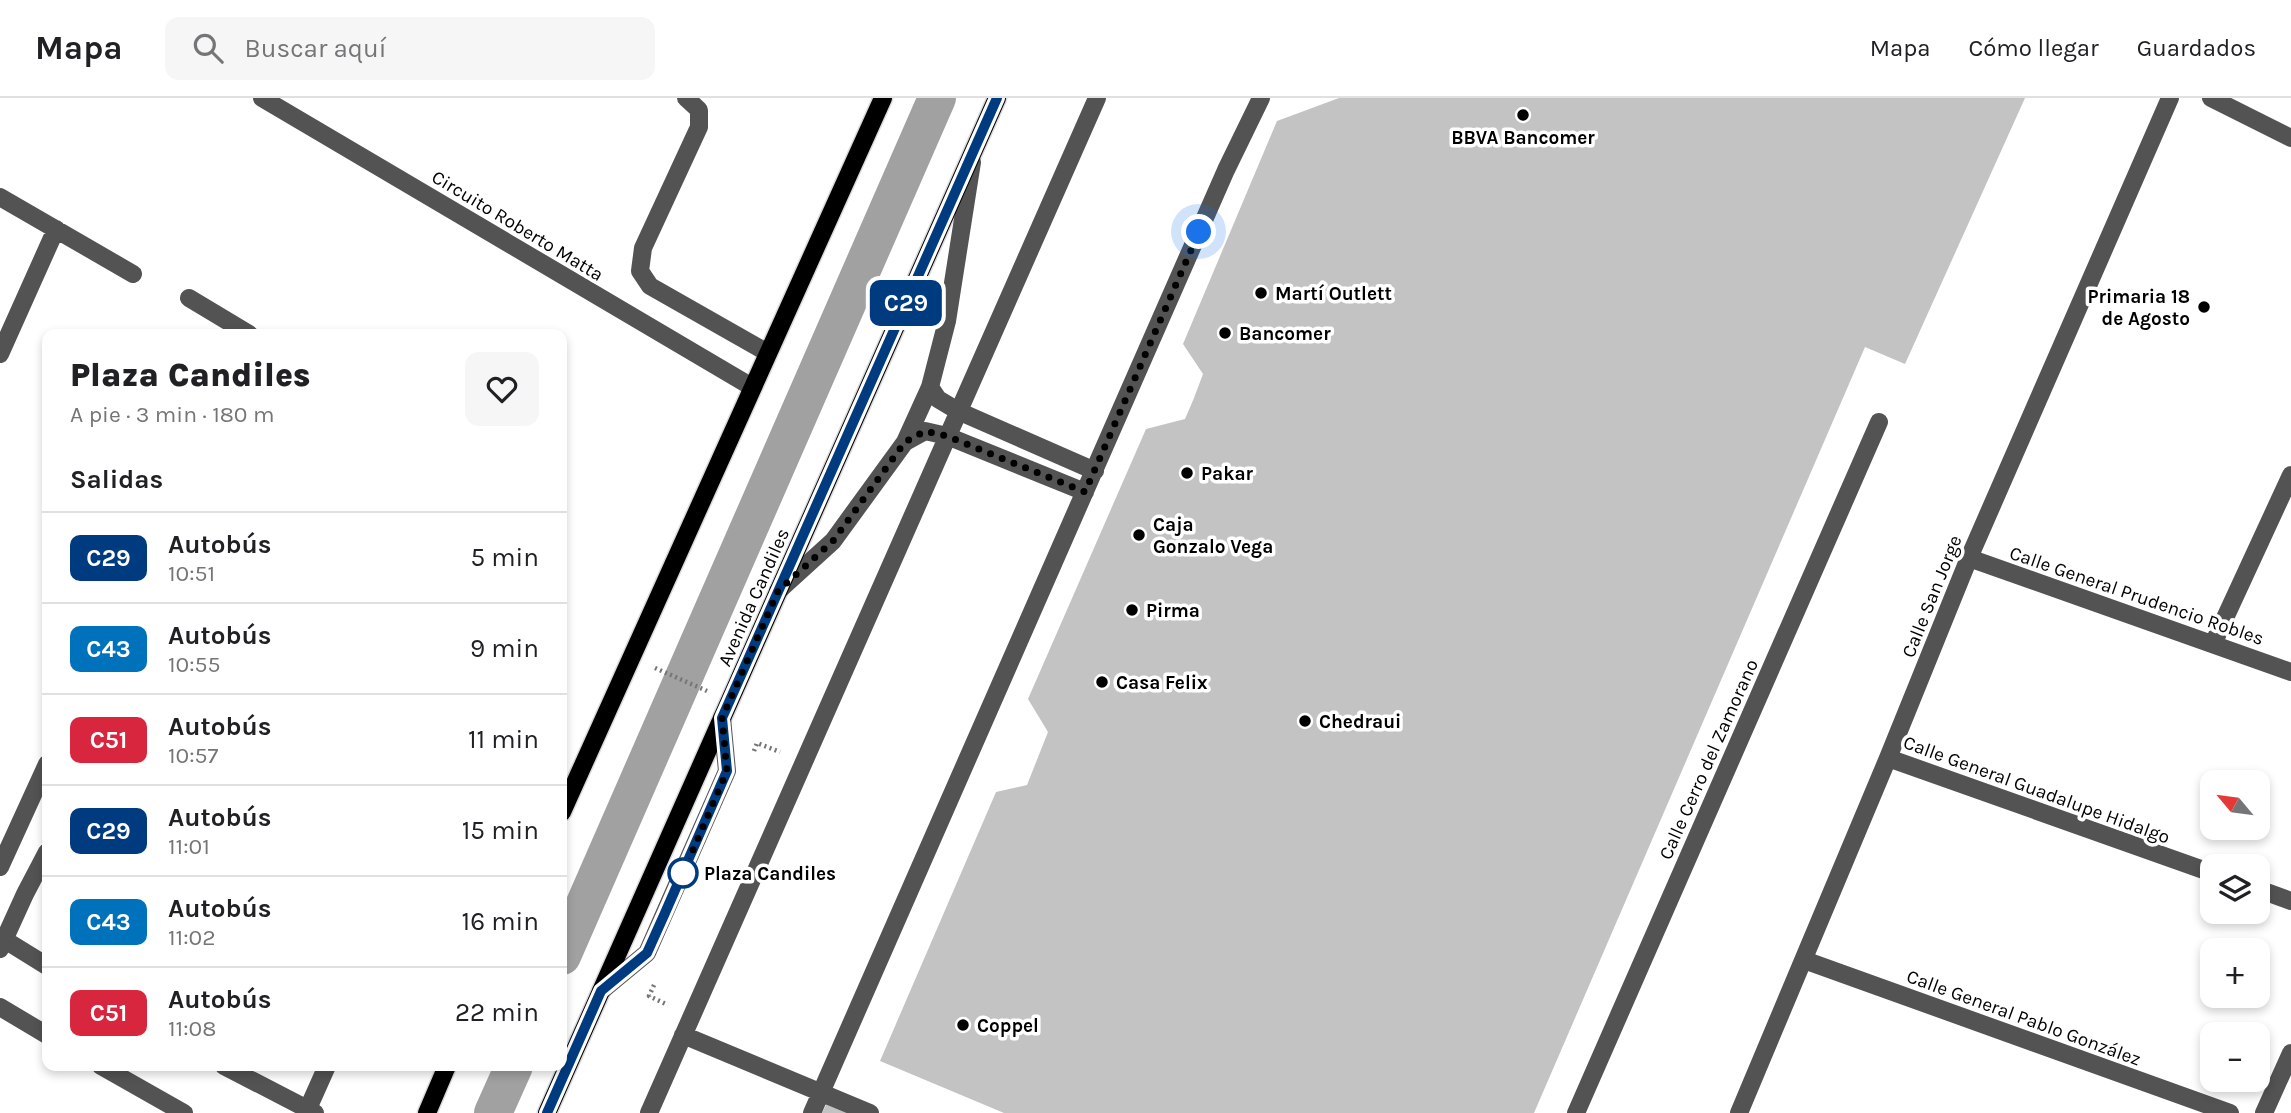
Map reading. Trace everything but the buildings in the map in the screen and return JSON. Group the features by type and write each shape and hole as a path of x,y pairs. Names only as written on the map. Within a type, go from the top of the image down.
{"main road":[{"path":"567,801 883,98"},
{"name":"Avenida Candiles","path":"567,1068 997,98"},
{"path":"426,1113 445,1071"},
{"name":"Avenida Candiles","path":"547,1113 566,1071"}],"street":[{"name":"Circuito Roberto Matta","path":"262,98 752,387"},
{"path":"687,98 699,110 699,127 643,248 640,271 650,286 768,353"},
{"path":"649,1113 1097,98"},
{"path":"813,1113 1221,182 1261,98"},
{"name":"Calle San Jorge","path":"1739,1113 1969,558 2170,98"},
{"path":"2211,98 2291,138"},
{"path":"778,591 833,541 905,442 930,387 947,321 975,148"},
{"path":"0,197 133,274"},
{"path":"0,354 56,229"},
{"path":"189,298 240,329"},
{"path":"930,387 938,399 958,411 1095,471"},
{"name":"Calle Cerro del Zamorano","path":"1576,1113 1879,422"},
{"path":"905,442 925,431 947,436 1085,492"},
{"path":"2213,644 2291,475"},
{"name":"Calle General Prudencio Robles","path":"1969,558 2291,672"},
{"path":"601,991 647,953 727,771 722,718"},
{"name":"Calle General Guadalupe Hidalgo","path":"1888,758 2200,869"},
{"path":"0,867 42,775"},
{"path":"42,862 1,942 42,963"},
{"path":"2270,893 2291,901"},
{"name":"Calle General Pablo González","path":"1804,960 2230,1113"},
{"path":"0,1007 42,1032"},
{"path":"683,1035 870,1113"},
{"path":"2264,1113 2291,1054"},
{"path":"110,1071 184,1113"},
{"path":"233,1071 310,1112 325,1071"}],"path":[{"path":"650,666 710,692"}],"waterway":[{"path":"567,945 937,98"},
{"path":"493,1113 512,1071"}],"bus line":[{"name":"C29","path":"567,1068 601,991 647,953 665,913 727,771 722,718 997,98"},
{"name":"C29","path":"547,1113 566,1071"}],"place":[{"name":"BBVA Bancomer","path":"1523,115"},
{"name":"Martí Outlett","path":"1261,293"},
{"name":"Primaria 18 de Agosto","path":"2204,307"},
{"name":"Bancomer","path":"1225,333"},
{"name":"Pakar","path":"1187,473"},
{"name":"Caja Gonzalo Vega","path":"1139,535"},
{"name":"Pirma","path":"1132,610"},
{"name":"Casa Felix","path":"1102,682"},
{"name":"Chedraui","path":"1305,721"},
{"name":"Plaza Candiles","path":"683,873"},
{"name":"Coppel","path":"963,1025"}],"route":[{"path":"683,873 727,771 722,718 778,591 833,541 905,442 925,431 947,436 1085,492 1199,232"}]}
